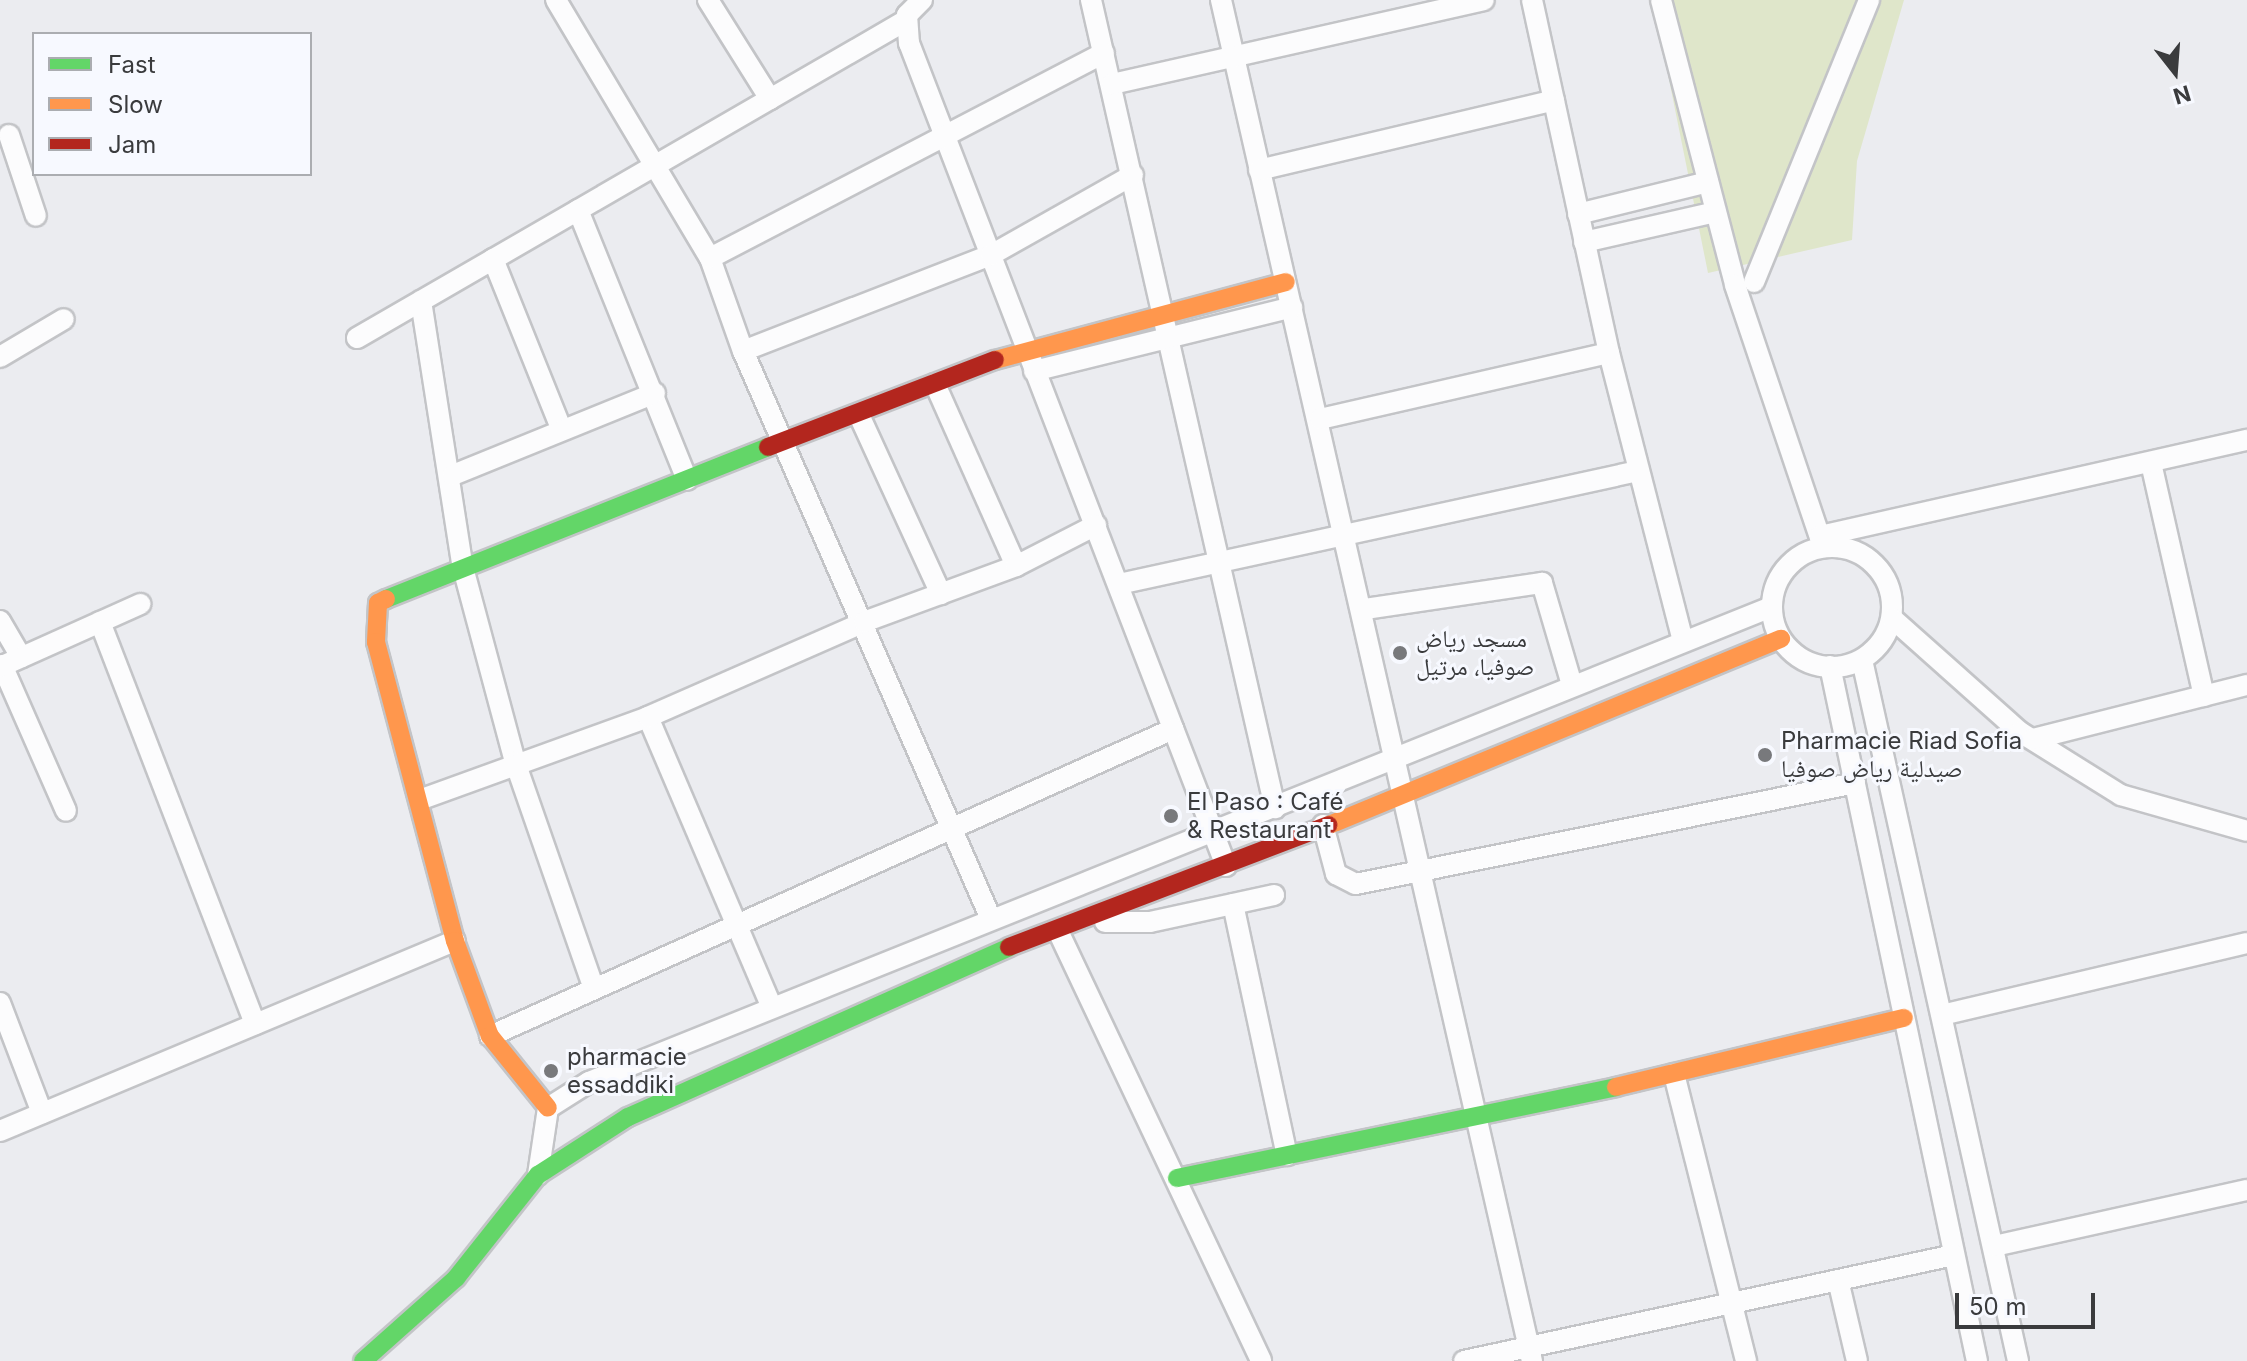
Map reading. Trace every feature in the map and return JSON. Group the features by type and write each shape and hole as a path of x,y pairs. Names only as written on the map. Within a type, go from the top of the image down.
{"street":[{"path":"556,0 659,163 710,258 743,351 864,622 991,919"},
{"path":"708,0 770,99"},
{"path":"357,338 905,21 922,0"},
{"path":"1091,0 1221,558 1275,808"},
{"path":"1221,0 1425,870 1473,1121 1531,1354"},
{"path":"1112,84 1484,0"},
{"path":"1532,0 1609,353 1683,642"},
{"path":"1661,0 1716,212 1822,541"},
{"path":"1754,282 1869,0"},
{"path":"905,21 1025,348 1226,866"},
{"path":"710,258 1104,53"},
{"path":"1259,170 1554,100"},
{"path":"3,134 36,216"},
{"path":"743,351 991,255 1133,175"},
{"path":"1578,214 1708,182"},
{"path":"578,210 655,393 687,480"},
{"path":"1584,242 1716,212"},
{"path":"493,259 561,428"},
{"path":"538,1175 548,1108 490,1036 455,941 422,799 372,618 390,593 785,445 1025,348 1286,282"},
{"path":"421,301 453,475 462,564 515,762 594,989"},
{"path":"1034,371 1292,307"},
{"path":"0,357 64,319"},
{"path":"1320,419 1609,353"},
{"path":"935,384 1016,566"},
{"path":"453,475 561,428 655,393"},
{"path":"859,415 941,594"},
{"path":"1822,541 1868,557 1893,595 1893,619 1862,660 1830,666 1796,656 1781,639 1771,607 1790,563 1822,541 2247,440"},
{"path":"2151,463 2204,696"},
{"path":"1119,584 1345,530 1638,471"},
{"path":"422,799 515,762 648,717 864,622 1016,566 1096,525"},
{"path":"1365,609 1499,583 1542,583 1572,685"},
{"path":"8,663 140,604"},
{"path":"548,1108 589,1082 771,1006 1211,830 1399,759 1572,685 1771,607"},
{"path":"1893,619 2033,739 2121,795 2247,831"},
{"path":"0,621 8,663 66,811"},
{"path":"100,622 255,1024"},
{"path":"363,1361 456,1278 538,1175 628,1117 1007,948 1092,921 1781,639"},
{"path":"1862,660 2018,1361"},
{"path":"1830,666 1977,1361"},
{"path":"2033,739 2247,685"},
{"path":"648,717 771,1006"},
{"path":"490,1036 1173,729"},
{"path":"1323,825 1344,883 1425,870 1855,783"},
{"path":"1092,921 1150,922 1274,895"},
{"path":"1233,904 1287,1155"},
{"path":"1059,933 1261,1361"},
{"path":"0,1131 455,941"},
{"path":"1942,1015 2247,943"},
{"path":"0,1003 42,1113"},
{"path":"1177,1178 1473,1121 1904,1018"},
{"path":"1674,1074 1746,1361"},
{"path":"1994,1246 2247,1190"},
{"path":"1464,1361 1531,1354 1954,1255"},
{"path":"1838,1280 1857,1361"}],"green space":[{"path":"1653,0 1904,0 1857,161 1852,240 1708,273"}],"traffic: fast":[{"path":"386,599 768,447"},
{"path":"363,1361 456,1278 538,1175 628,1117 1009,947"},
{"path":"1177,1178 1616,1087"}],"traffic: slow":[{"path":"995,360 1286,282"},
{"path":"386,599 378,603 376,642 455,941 490,1036 548,1108"},
{"path":"1329,825 1781,639"},
{"path":"1616,1087 1904,1018"}],"traffic: jam":[{"path":"768,447 995,360"},
{"path":"1009,947 1329,825"}],"place":[{"name":"مسجد رياض صوفيا، مرتیل","path":"1400,653"},
{"name":"Pharmacie Riad Sofia صيدلية رياض صوفيا","path":"1765,755"},
{"name":"El Paso : Café & Restaurant","path":"1171,816"},
{"name":"pharmacie essaddiki","path":"551,1071"}]}
